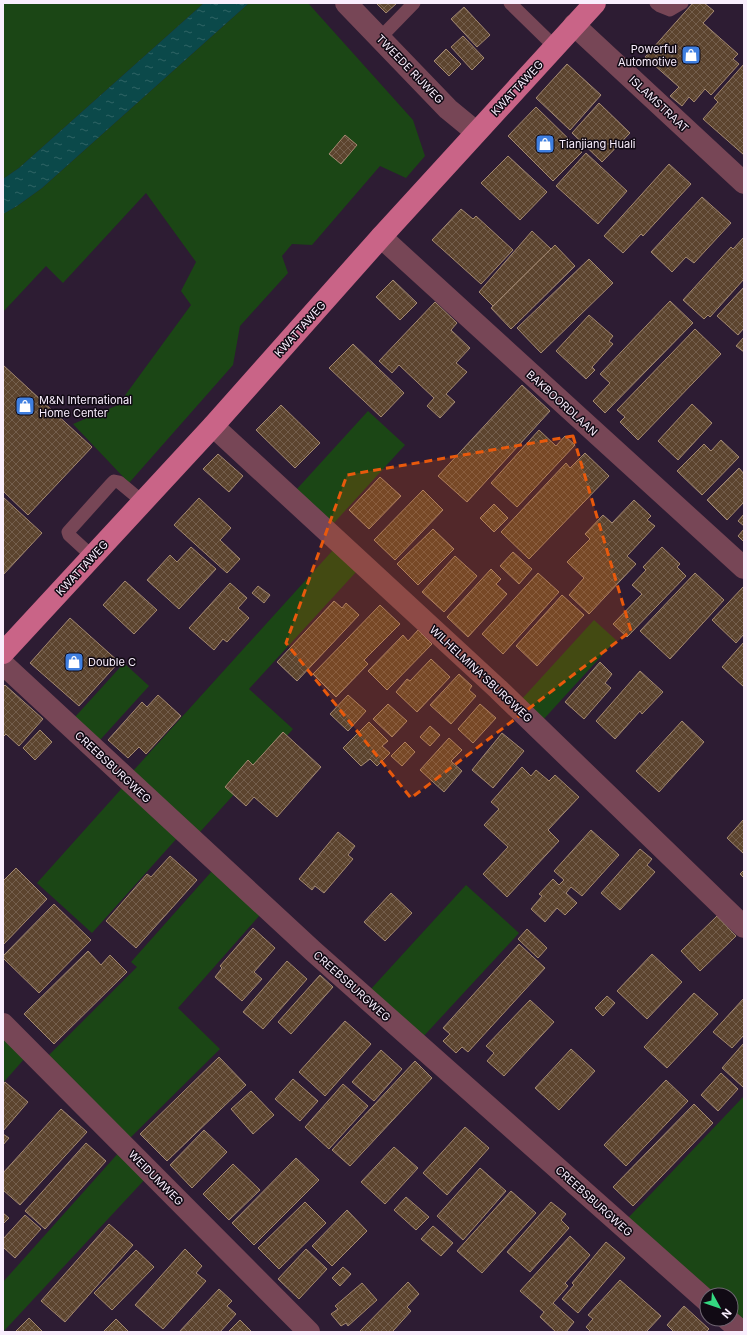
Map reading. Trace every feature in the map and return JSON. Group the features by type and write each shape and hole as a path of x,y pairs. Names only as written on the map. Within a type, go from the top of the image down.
{"main road":[{"name":"KWATTAWEG","path":"3,653 214,426 381,237 595,3"}],"street":[{"name":"TWEEDE RIJWEG","path":"346,3 448,109 476,132"},
{"name":"ISLAMSTRAAT","path":"574,25 744,183"},
{"name":"BAKBOORDLAAN","path":"381,237 744,568"},
{"name":"WILHELMINA'SBURGWEG","path":"214,426 498,689 744,927"},
{"name":"CREEBSBURGWEG","path":"3,664 313,951 699,1294"},
{"name":"WEIDUMWEG","path":"3,1024 309,1332"}],"lane":[{"path":"380,38 414,3"},
{"path":"510,3 555,46"},
{"path":"656,3 670,10 682,3"},
{"path":"92,557 69,535 68,532 111,484 114,481 118,482 143,502"}],"highlighted area":[{"path":"573,436 631,631 411,798 286,643 347,475"}],"green space":[{"path":"3,3 204,3 19,168 3,179"},
{"path":"249,3 308,3 413,120 425,156 406,178 380,166 312,245 292,244 282,256 288,273 240,326 233,365 129,483 73,424 118,405 191,305 181,291 196,262 146,193 63,283 46,266 3,312 3,214 42,188"},
{"path":"368,411 405,445 333,524 296,490"},
{"path":"333,550 356,572 249,689 293,729 200,832 133,771"},
{"path":"594,620 616,640 542,721 520,701"},
{"path":"124,663 149,686 100,740 75,717"},
{"path":"123,787 178,837 92,933 37,883"},
{"path":"212,871 260,915 178,1008 220,1049 130,1138 48,1056 137,967 131,962"},
{"path":"466,885 519,933 422,1038 370,990"},
{"path":"3,1036 25,1058 3,1083"},
{"path":"744,1096 744,1323 739,1318 739,1287 704,1287 628,1218"},
{"path":"121,1150 147,1177 3,1332 3,1282"}],"water":[{"path":"204,3 249,3 42,188 3,214 3,179 19,168"}],"building":[{"path":"376,3 397,3 386,13"},
{"name":"Powerful Automotive","path":"693,3 704,3 714,11 703,23 738,54 733,59 739,64 711,95 705,89 694,102 689,97 682,106 670,96 679,87 645,57"},
{"path":"464,7 490,35 477,47 451,19"},
{"path":"463,36 484,58 472,70 451,47"},
{"path":"446,49 461,64 449,76 434,61"},
{"path":"567,64 601,95 570,130 536,98"},
{"path":"744,64 744,155 703,119 718,102 714,98"},
{"path":"599,103 630,133 602,162 572,133"},
{"name":"Tianjiang Huali","path":"536,107 582,152 553,181 508,136"},
{"path":"345,135 357,145 341,164 329,154"},
{"path":"586,153 627,191 598,224 556,186"},
{"path":"508,156 547,192 520,220 481,183"},
{"path":"669,164 691,184 643,236 641,234 623,253 604,236"},
{"path":"702,197 731,223 694,263 686,257 672,272 651,252"},
{"path":"461,209 473,219 476,216 513,250 481,284 432,240"},
{"path":"532,231 551,249 493,306 479,292"},
{"path":"744,237 744,279 710,317 708,315 704,319 683,300 731,247 733,249"},
{"path":"555,245 575,266 511,329 491,308"},
{"path":"589,259 613,283 541,353 517,328"},
{"path":"393,280 417,303 400,320 376,297"},
{"path":"744,287 744,328 738,335 717,316"},
{"path":"670,301 693,323 605,413 593,401 610,383 600,374"},
{"path":"435,302 457,323 451,330 470,348 456,363 467,372 446,394 455,402 440,418 427,406 434,398 399,365 392,373 379,361"},
{"path":"589,315 613,336 609,341 613,344 592,367 595,370 586,379 556,351"},
{"path":"695,329 721,354 638,440 620,422 625,417 617,410"},
{"path":"744,337 744,352 736,346"},
{"path":"353,344 404,393 381,417 329,368"},
{"name":"M&N International Home Center","path":"3,365 92,447 28,515 3,491"},
{"path":"522,385 550,411 467,502 438,476"},
{"path":"692,404 712,423 678,460 658,441"},
{"path":"281,405 320,443 295,468 256,430"},
{"path":"539,430 556,446 565,436 575,445 517,507 491,483"},
{"path":"721,440 739,457 702,495 677,471 704,444 711,451"},
{"path":"585,453 609,476 529,559 501,532 566,463 570,468"},
{"path":"218,454 243,476 229,492 203,469"},
{"path":"739,468 744,474 744,502 727,520 707,500"},
{"path":"380,477 401,496 369,529 349,510"},
{"path":"423,490 443,510 395,560 374,540"},
{"path":"3,497 42,533 3,575"},
{"path":"199,498 231,528 220,540 240,559 227,573 174,525"},
{"path":"634,500 651,516 647,520 655,526 627,556 636,564 589,614 569,595 584,578 567,562 590,539 585,534 603,515 612,523"},
{"path":"494,504 508,518 494,532 480,518"},
{"path":"744,514 744,526 738,521"},
{"path":"433,529 454,549 418,585 397,564"},
{"path":"744,529 744,542 738,536"},
{"path":"191,547 216,569 179,609 147,580 170,555 177,562"},
{"path":"662,547 680,564 677,567 686,576 627,637 613,624 642,594 632,585 646,570 643,567"},
{"path":"513,552 532,569 519,584 500,566"},
{"path":"455,556 477,576 444,612 422,592"},
{"path":"491,569 501,579 496,584 507,594 468,637 447,617"},
{"path":"538,573 559,592 503,654 482,634"},
{"path":"695,573 724,600 670,659 640,631"},
{"path":"125,581 157,610 134,634 103,605"},
{"path":"230,583 247,598 238,608 249,618 227,642 223,639 214,650 189,628"},
{"path":"258,586 270,595 264,603 252,593"},
{"path":"744,586 744,634 736,643 712,620"},
{"path":"562,595 584,615 537,666 516,646"},
{"path":"334,601 342,608 346,603 359,615 297,681 277,662"},
{"path":"380,605 400,624 364,660 368,664 336,697 313,674"},
{"name":"Double C","path":"70,618 119,662 79,706 30,663"},
{"path":"418,630 432,644 387,690 368,671 403,635 408,641"},
{"path":"744,642 744,687 722,667"},
{"path":"431,659 450,677 417,712 396,692 407,679 410,681"},
{"path":"600,662 612,674 605,683 611,688 584,719 565,702"},
{"path":"640,671 663,692 642,714 640,711 615,739 596,721"},
{"path":"459,674 472,686 469,690 476,696 451,724 430,705"},
{"path":"5,685 43,719 19,746 6,734 3,737 3,687"},
{"path":"158,695 181,716 146,754 139,747 128,758 108,740 142,702 147,707"},
{"path":"348,695 366,711 348,731 330,714"},
{"path":"388,704 407,721 392,737 373,719"},
{"path":"480,704 496,718 473,743 458,729"},
{"path":"682,721 704,742 659,792 636,771"},
{"path":"369,722 388,741 382,746 390,753 377,766 370,759 361,766 343,748"},
{"path":"430,726 440,735 430,746 420,737"},
{"path":"40,730 52,742 35,760 23,748"},
{"path":"283,732 321,767 277,817 254,797 246,806 225,787 248,760 253,765"},
{"path":"502,733 524,751 493,788 472,770"},
{"path":"449,738 462,750 451,761 462,771 444,792 420,770"},
{"path":"405,742 415,752 402,766 391,756"},
{"path":"522,767 531,776 536,770 549,781 555,775 579,797 548,830 559,841 507,897 483,874 508,847 484,825 499,809 491,802"},
{"path":"744,819 744,854 727,838"},
{"path":"591,830 619,855 582,896 571,887 566,893 577,903 565,915 557,908 545,922 531,909 542,896 539,894 553,879 559,885 564,880 554,871"},
{"path":"338,832 355,846 348,855 353,859 324,893 315,886 312,890 299,879"},
{"path":"640,849 652,859 647,865 655,872 620,910 601,893"},
{"path":"170,856 197,880 136,948 106,921 147,874 151,877"},
{"path":"16,868 47,899 3,945 3,881"},
{"path":"744,870 744,878 740,874"},
{"path":"391,893 412,913 385,941 364,922"},
{"path":"54,904 91,940 39,993 3,958 3,956"},
{"path":"717,916 736,936 700,971 681,951"},
{"path":"253,928 275,948 254,972 262,979 242,1001 215,977 222,968 220,966"},
{"path":"527,929 547,948 538,958 518,939"},
{"path":"519,944 545,968 468,1052 462,1047 456,1053 443,1041 450,1034 443,1028"},
{"path":"88,951 101,965 110,955 127,972 54,1044 24,1014"},
{"path":"652,954 682,982 647,1019 617,991"},
{"path":"287,961 307,979 263,1029 243,1012"},
{"path":"320,975 333,987 291,1034 278,1022"},
{"path":"694,993 718,1014 667,1068 644,1047"},
{"path":"607,996 615,1003 603,1016 595,1008"},
{"path":"744,998 744,1035 732,1048 713,1032"},
{"path":"530,1000 554,1022 504,1076 487,1061 494,1053 486,1046"},
{"path":"345,1021 371,1044 325,1096 299,1072"},
{"path":"744,1043 744,1085 743,1087 722,1068"},
{"path":"571,1049 595,1071 559,1110 535,1088"},
{"path":"381,1050 402,1069 374,1101 352,1082"},
{"path":"219,1057 246,1085 167,1161 140,1134"},
{"path":"415,1061 432,1078 350,1166 332,1150"},
{"path":"721,1073 738,1089 718,1111 701,1095"},
{"path":"293,1079 318,1101 300,1121 275,1099"},
{"path":"666,1080 688,1101 626,1166 604,1145"},
{"path":"5,1082 28,1102 3,1131 3,1085"},
{"path":"343,1084 368,1106 329,1149 305,1127"},
{"path":"251,1091 274,1115 253,1134 231,1109"},
{"path":"694,1104 713,1123 633,1206 613,1187"},
{"path":"61,1109 87,1132 20,1205 3,1190 3,1173"},
{"path":"465,1127 489,1148 447,1195 423,1173"},
{"path":"204,1130 227,1152 192,1188 170,1165"},
{"path":"3,1134 9,1138 3,1145"},
{"path":"86,1143 106,1161 45,1229 25,1211"},
{"path":"394,1147 418,1168 385,1204 361,1182"},
{"path":"296,1158 319,1180 254,1245 232,1223"},
{"path":"233,1164 260,1190 229,1220 203,1194"},
{"path":"480,1168 506,1191 463,1240 437,1216"},
{"path":"511,1191 536,1213 482,1273 457,1251"},
{"path":"406,1197 429,1217 416,1230 394,1210"},
{"path":"305,1202 326,1223 279,1269 258,1248"},
{"path":"551,1202 566,1214 561,1220 569,1228 530,1272 507,1252"},
{"path":"347,1210 367,1231 332,1266 312,1246"},
{"path":"3,1213 9,1218 3,1224"},
{"path":"25,1215 41,1229 15,1258 3,1247 3,1239"},
{"path":"109,1224 133,1245 65,1322 41,1301"},
{"path":"433,1226 453,1243 441,1256 421,1239"},
{"path":"570,1236 590,1255 565,1283 568,1286 553,1303 574,1322 566,1332 556,1332 540,1317 544,1312 520,1291"},
{"path":"606,1242 625,1258 578,1313 562,1299 574,1285 572,1283"},
{"path":"185,1249 202,1266 196,1273 206,1281 163,1329 135,1305"},
{"path":"306,1249 327,1269 299,1299 278,1279"},
{"path":"136,1250 154,1267 112,1310 94,1293"},
{"path":"343,1267 351,1274 340,1286 332,1278"},
{"path":"620,1280 661,1316 646,1332 591,1332 586,1327 593,1319 588,1315"},
{"path":"408,1282 419,1294 407,1307 411,1311 393,1331 394,1332 359,1332"},
{"path":"362,1283 377,1300 348,1326 346,1323 341,1326 331,1314 338,1309 335,1306"},
{"path":"219,1289 232,1301 227,1306 236,1314 220,1332 179,1332"},
{"path":"684,1306 699,1320 699,1327 707,1327 709,1329 706,1332 674,1332 667,1325"},
{"path":"29,1318 43,1332 15,1332"},
{"path":"116,1319 129,1332 103,1332"},
{"path":"240,1320 252,1332 228,1332"}],"place":[{"name":"Powerful Automotive","path":"691,55"},
{"name":"Tianjiang Huali","path":"545,144"},
{"name":"M&N International Home Center","path":"25,406"},
{"name":"Double C","path":"74,662"}]}
